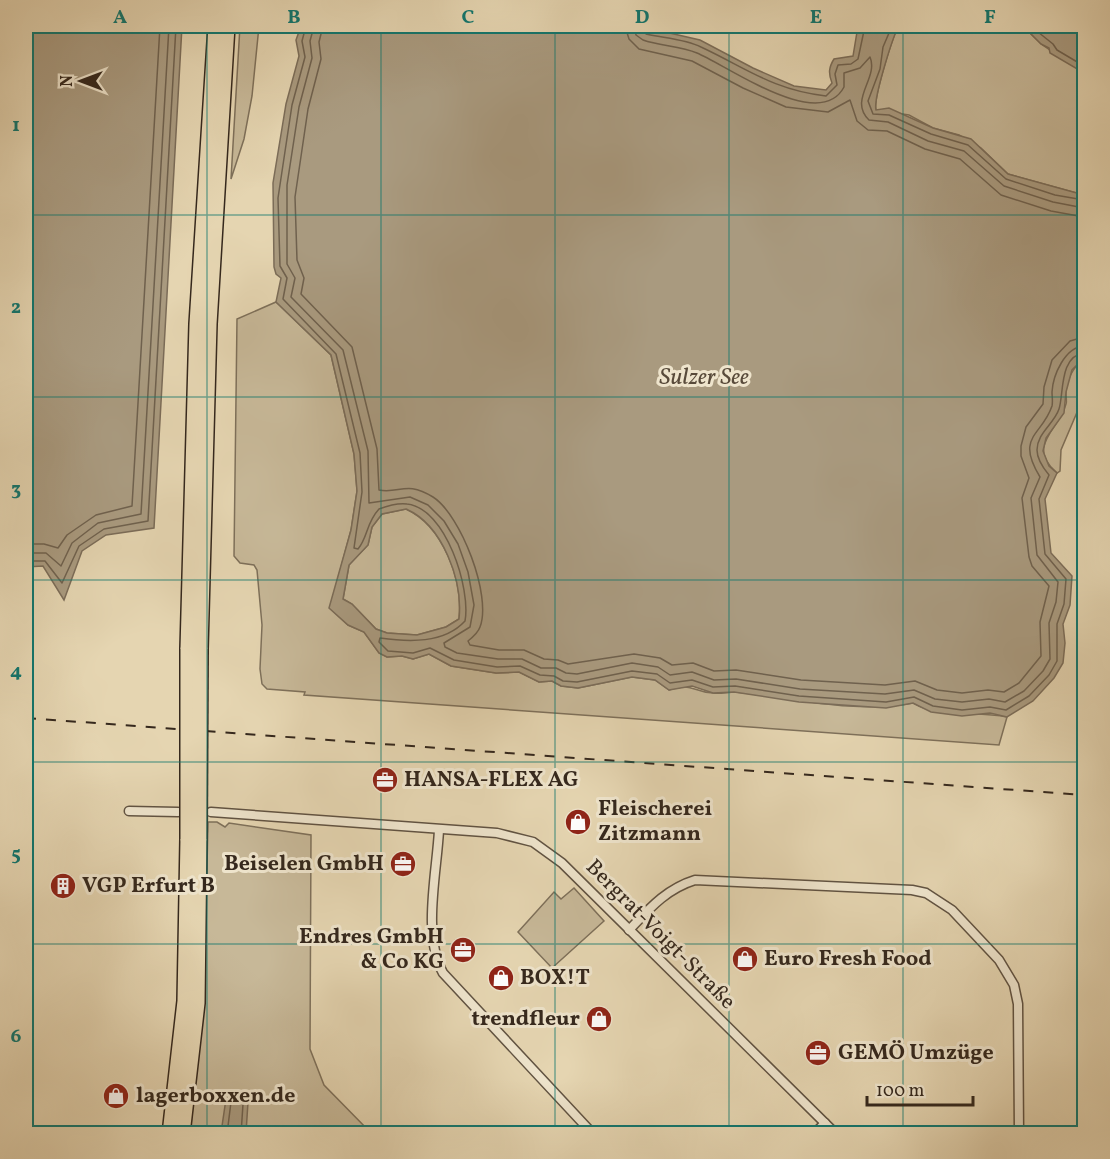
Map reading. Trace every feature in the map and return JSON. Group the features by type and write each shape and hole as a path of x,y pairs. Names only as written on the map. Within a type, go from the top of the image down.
{"highway":[{"path":"182,1134 197,1003 193,839 197,324 216,26"},
{"path":"194,649 209,324 227,26"},
{"path":"170,1134 185,1001 193,839"}],"street":[{"path":"129,811 178,812"},
{"name":"Bergrat-Voigt-Straße","path":"211,812 507,835 533,842 561,863 837,1134"},
{"path":"439,830 433,920 436,961 443,973 593,1134"},
{"path":"629,930 662,895 679,885 695,880 912,890 926,893 941,901 999,960 1017,995 1019,1134"},
{"path":"814,1134 825,1122"}],"shaded area":[{"path":"240,26 259,26 252,96 244,139 231,179"},
{"path":"1001,26 1029,32 1041,44 1084,73 1084,195 1008,174 981,148 959,135 933,128 909,115 876,110 880,82 892,43 898,27"},
{"path":"276,302 331,355 354,454 357,491 351,530 330,608 348,625 364,632 379,653 387,657 402,656 413,659 429,654 451,666 496,673 519,672 539,682 552,681 561,686 578,688 632,677 655,680 669,690 688,687 706,692 736,692 847,706 891,706 913,703 948,713 1007,717 999,745 304,695 305,692 267,689 262,684 260,669 262,625 257,570 254,565 240,563 234,556 237,319"},
{"path":"1084,358 1084,410 1081,403 1061,450 1060,471 1057,473 1048,463 1044,454 1044,446 1066,404 1069,379"},
{"path":"406,509 419,517 440,541 448,556 458,588 459,619 446,627 417,635 387,633 376,629 352,604 343,599 349,565 368,545 372,527 382,514"},
{"path":"208,822 217,822 225,827 229,823 311,835 310,1049 324,1085 371,1133 190,1134 204,1001"},
{"path":"1084,828 1084,1134 1081,894"},
{"path":"574,888 604,921 552,968 518,932 554,892 561,899"}],"water":[{"path":"26,26 182,26 154,528 106,535 82,551 64,600 43,566 26,567"},
{"name":"Sulzer See","path":"301,26 639,26 700,40 753,68 794,86 826,90 832,83 830,70 834,59 853,56 858,26 906,26 898,27 880,82 876,110 889,108 933,128 971,139 1008,174 1084,195 1084,358 1072,370 1066,392 1064,413 1046,438 1043,451 1049,466 1057,473 1045,499 1051,553 1072,576 1070,605 1063,624 1065,643 1063,663 1054,678 1033,701 1007,717 990,713 962,716 931,712 913,703 886,708 799,702 734,692 713,693 692,686 669,690 655,680 632,677 578,688 561,686 552,681 539,682 519,672 496,673 451,666 429,654 413,659 402,656 387,657 379,653 364,632 348,625 329,608 351,530 357,491 354,454 331,355 276,302 281,278 276,274 274,267 273,183 286,104 299,56 296,40","holes":["406,509 419,517 440,541 448,556 458,588 459,619 446,627 417,635 387,633 376,629 352,604 343,599 349,565 368,545 372,527 382,514"]},
{"path":"1001,26 1084,26 1084,73 1050,53 1049,48 1041,44 1030,33 1017,32"},
{"path":"233,1093 243,1095 248,1102 246,1133 221,1133 226,1099"}],"railway":[{"path":"26,718 1084,795"}],"place":[{"name":"HANSA-FLEX AG","path":"385,780"},
{"name":"Fleischerei Zitzmann","path":"578,822"},
{"name":"Beiselen GmbH","path":"403,864"},
{"name":"VGP Erfurt B","path":"63,886"},
{"name":"Endres GmbH & Co KG","path":"463,950"},
{"name":"Euro Fresh Food","path":"745,959"},
{"name":"BOX!T","path":"501,978"},
{"name":"trendfleur","path":"599,1019"},
{"name":"GEMÖ Umzüge","path":"818,1053"},
{"name":"lagerboxxen.de","path":"116,1096"}]}
